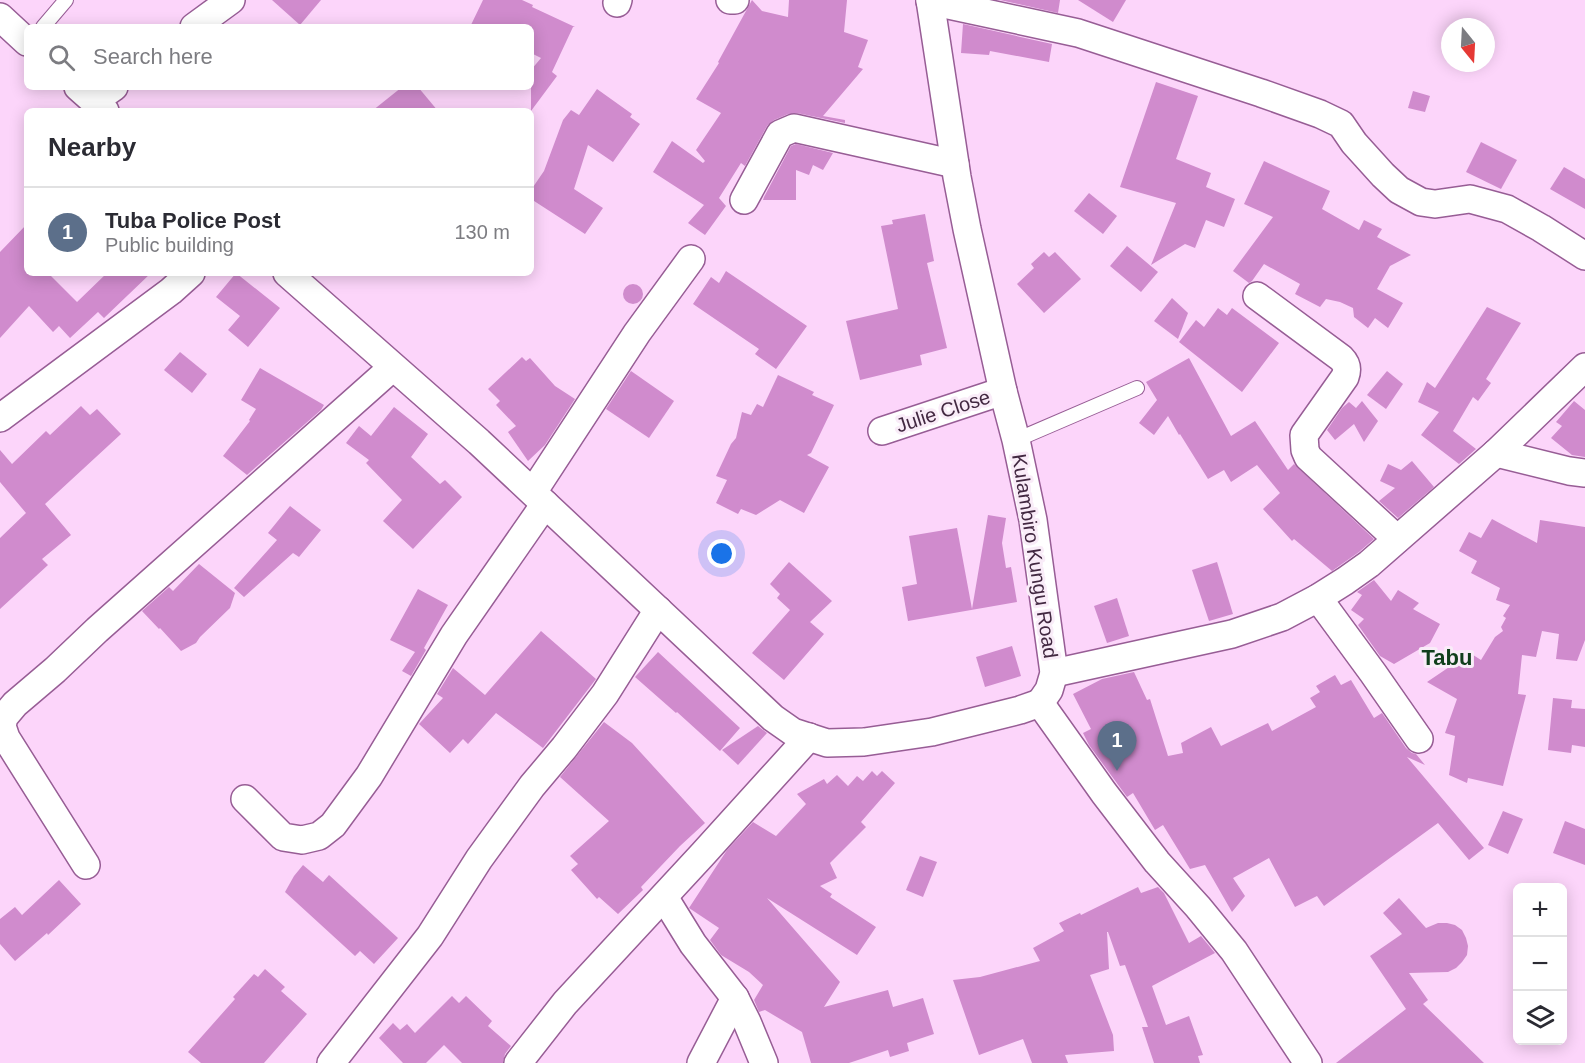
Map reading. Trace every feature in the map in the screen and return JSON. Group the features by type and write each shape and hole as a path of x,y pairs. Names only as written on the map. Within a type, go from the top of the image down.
{"street":[{"path":"198,24 231,0"},
{"path":"730,0 735,0"},
{"path":"930,0 1078,33 1320,114 1341,124 1354,143 1383,175 1399,190 1421,202 1435,204 1470,199 1507,209 1585,256"},
{"name":"Kulambiro Kungu Road","path":"930,0 969,239 1033,520 1054,673 1049,690 1040,703"},
{"path":"0,17 24,39"},
{"path":"744,200 780,134 794,128 955,164"},
{"path":"245,799 283,837 302,840 319,836 333,825 369,776 637,333 691,259"},
{"path":"0,418 171,291 188,276"},
{"path":"290,276 479,442 773,718 793,732 826,742 864,742 932,732 1040,703 1157,862 1234,951 1308,1063"},
{"path":"1257,296 1346,363 1345,377 1304,435 1305,450 1308,457 1397,539"},
{"path":"86,865 6,738 1,727 4,717 15,704 97,630 393,367"},
{"path":"1054,673 1232,634 1282,617 1318,598 1345,581 1397,539 1496,453 1585,367"},
{"name":"Julie Close","path":"882,431 1003,391"},
{"path":"1496,453 1585,473"},
{"path":"1318,598 1419,739"},
{"path":"331,1063 430,936 478,859 605,694 658,610"},
{"path":"518,1063 565,1003 664,897 808,736"},
{"path":"664,897 693,944 735,998 764,1063"},
{"path":"701,1063 735,998"}],"lane":[{"path":"46,24 66,0"},
{"path":"1016,440 1137,388"}],"building":[{"path":"272,0 321,0 299,24"},
{"path":"483,0 522,0 575,27 552,72 557,76 533,108 531,108 531,90 534,90 534,66 541,58 534,54 534,24 471,24"},
{"path":"752,0 762,11 788,17 789,0 847,0 844,32 868,40 858,67 863,69 823,116 845,120 845,123 797,113 774,120 767,126 745,166 741,163 719,198 726,206 705,235 688,223 704,205 653,172 672,141 703,163 705,161 696,150 721,113 696,99 719,63"},
{"path":"1000,0 1060,0 1058,13"},
{"path":"1078,0 1126,0 1113,22"},
{"path":"963,24 1052,44 1049,62 990,51 989,55 961,53"},
{"path":"1156,82 1198,96 1176,159 1211,173 1206,187 1235,199 1224,227 1206,220 1195,248 1185,244 1151,265 1176,203 1120,187"},
{"path":"597,89 632,114 630,117 640,124 613,162 588,145 574,189 603,208 585,234 534,201 534,186 544,171 563,120 571,110 579,115"},
{"path":"398,90 420,90 436,108 376,108"},
{"path":"1413,91 1430,96 1425,112 1408,108"},
{"path":"1481,142 1517,160 1501,189 1466,172"},
{"path":"796,144 833,153 823,170 813,165 809,175 796,170 796,200 763,200 791,146"},
{"path":"1264,161 1330,191 1322,209 1359,230 1364,220 1382,229 1377,237 1411,255 1390,266 1377,289 1403,303 1388,328 1375,318 1368,328 1354,317 1353,308 1340,302 1326,299 1320,307 1295,294 1300,284 1264,264 1249,283 1233,271 1273,217 1244,204"},
{"path":"1564,167 1585,179 1585,209 1550,189"},
{"path":"1089,193 1117,216 1103,234 1074,211"},
{"path":"925,214 934,261 927,263 947,348 920,355 922,365 860,380 846,321 898,309 881,226 893,224 892,220"},
{"path":"24,227 24,276 51,276 77,302 104,276 148,276 104,318 98,312 70,338 59,326 53,332 29,306 0,338 0,252"},
{"path":"1127,246 1158,272 1141,292 1110,266"},
{"path":"1044,252 1049,257 1055,252 1081,279 1044,313 1017,284 1034,268 1031,264"},
{"path":"726,271 807,326 776,369 755,354 759,349 693,304 711,277 719,283"},
{"path":"234,276 240,276 280,308 248,347 228,330 240,316 216,297"},
{"path":"633,284 640,287 643,294 640,301 633,304 626,301 623,294 626,287"},
{"path":"1172,298 1188,313 1178,339 1154,321"},
{"path":"1487,307 1521,323 1486,379 1491,383 1478,401 1473,397 1453,431 1476,449 1459,464 1421,435 1439,412 1418,402 1427,382 1435,388"},
{"path":"1218,308 1227,315 1232,308 1279,343 1242,392 1179,342 1196,320 1204,327"},
{"path":"180,352 207,374 192,393 164,370"},
{"path":"522,357 526,361 530,358 555,386 575,399 545,445 528,461 508,432 516,426 496,405 500,401 488,389"},
{"path":"1189,358 1231,436 1255,421 1288,470 1294,464 1374,539 1332,571 1294,539 1292,541 1263,509 1280,493 1257,465 1231,482 1224,470 1208,479 1168,416 1154,435 1139,423 1157,400 1146,382"},
{"path":"260,368 324,405 247,475 223,456 250,421 256,409 241,400"},
{"path":"631,371 674,401 649,438 606,409"},
{"path":"1387,371 1403,384 1386,409 1367,395"},
{"path":"778,375 814,392 812,395 834,405 811,453 807,455 829,467 804,513 780,500 756,515 741,509 738,514 716,503 727,480 716,476 736,438 742,412 751,415 757,404 763,407"},
{"path":"1362,401 1378,421 1364,442 1354,424 1335,440 1327,430 1342,408 1349,402 1356,408"},
{"path":"1574,401 1585,410 1585,457 1572,455 1551,438 1562,426 1556,422"},
{"path":"81,406 90,415 97,409 121,434 45,504 71,535 42,559 48,565 0,609 0,538 26,513 0,482 0,450 12,464 46,431 50,435"},
{"path":"394,407 428,434 411,457 440,484 445,480 462,497 413,549 383,521 402,500 366,463 369,460 346,443 359,426 371,436"},
{"path":"1412,461 1434,487 1398,518 1379,501 1395,488 1380,481 1388,464 1401,470"},
{"path":"290,506 321,530 299,557 293,553 244,597 234,588 277,540 268,533"},
{"path":"988,515 1006,518 1002,543 1006,568 1011,567 1017,602 908,621 902,587 917,584 909,536 957,528 972,609"},
{"path":"1492,519 1537,543 1540,520 1585,527 1585,640 1577,661 1556,659 1559,634 1542,631 1536,657 1522,655 1518,694 1526,695 1503,786 1468,778 1467,783 1449,775 1455,736 1445,733 1457,699 1427,682 1470,653 1481,660 1495,637 1503,631 1501,627 1506,618 1503,616 1510,605 1496,600 1500,588 1471,573 1477,561 1459,551 1469,532 1481,538"},
{"path":"789,562 832,601 810,622 824,634 784,680 752,653 790,610 777,598 780,594 770,584"},
{"path":"1217,562 1233,614 1209,621 1192,570"},
{"path":"199,564 235,593 230,608 196,643 181,651 142,611 169,587 173,591"},
{"path":"1374,580 1391,601 1398,590 1419,603 1413,609 1440,624 1430,643 1394,664 1380,656 1358,625 1364,619 1351,610 1362,595 1357,592"},
{"path":"418,589 448,605 411,676 402,671 415,652 390,640"},
{"path":"1117,598 1129,636 1107,643 1094,606"},
{"path":"541,631 596,679 543,748 496,713 468,744 463,739 450,753 419,724 443,698 437,694 453,668 485,695"},
{"path":"1012,646 1021,676 985,687 976,657"},
{"path":"658,652 740,728 720,751 635,677"},
{"path":"1134,672 1147,700 1150,699 1168,756 1183,753 1181,743 1211,727 1221,746 1268,723 1272,731 1316,707 1310,698 1320,692 1316,686 1335,675 1341,685 1351,680 1374,718 1382,713 1406,748 1416,754 1425,765 1407,757 1484,848 1469,860 1438,823 1324,906 1317,896 1295,907 1269,858 1233,878 1245,896 1232,912 1205,865 1190,869 1163,825 1155,830 1133,793 1127,797 1089,745 1083,733 1091,729 1073,694 1102,679"},
{"path":"1553,698 1572,700 1571,708 1585,709 1585,747 1572,745 1571,753 1548,750"},
{"path":"604,722 632,743 705,823 680,846 641,887 643,890 618,914 599,897 597,899 571,870 578,864 570,856 609,821 560,777"},
{"path":"758,726 767,733 738,765 722,750"},
{"path":"872,771 877,776 882,771 895,783 861,822 866,827 830,863 837,878 820,886 832,894 830,897 876,927 857,955 767,898 840,982 824,1007 888,990 893,1007 923,998 934,1034 907,1043 909,1051 890,1057 888,1050 849,1063 811,1063 802,1032 765,1010 759,1012 754,1000 763,985 749,972 721,955 710,940 719,928 689,908 727,850 753,822 776,836 806,804 797,794 824,779 827,784 837,775 848,786 857,776 863,781"},
{"path":"1503,811 1523,819 1508,854 1488,845"},
{"path":"1565,821 1585,829 1585,865 1553,853"},
{"path":"920,856 937,862 923,897 906,890"},
{"path":"303,865 323,882 329,875 398,938 374,964 360,951 355,956 285,892"},
{"path":"59,880 81,904 48,935 47,933 15,961 0,944 0,919 15,907 22,915"},
{"path":"1138,887 1141,893 1158,887 1164,893 1189,943 1201,936 1215,953 1152,986 1166,1025 1189,1016 1203,1055 1198,1056 1200,1063 1154,1063 1142,1027 1148,1027 1125,965 1120,966 1108,932 1109,969 1090,975 1113,1035 1114,1051 1065,1055 1068,1063 1032,1063 1023,1039 979,1055 953,980 980,977 1040,961 1033,948 1064,931 1059,923 1080,913 1081,915"},
{"path":"1399,898 1426,928 1438,923 1447,923 1462,930 1468,946 1467,955 1456,968 1448,972 1409,973 1428,1000 1423,1004 1484,1063 1336,1063 1406,1009 1370,956 1402,934 1383,913"},
{"path":"265,969 285,987 281,991 307,1014 264,1063 201,1063 188,1052 254,974 258,977"},
{"path":"452,996 459,1003 466,996 492,1021 488,1026 511,1046 505,1054 503,1063 462,1063 444,1045 426,1063 403,1063 379,1038 393,1023 400,1030 407,1024 415,1033"}],"place":[{"name":"Tuba Police Post","path":"1117,771"}],"district":[{"name":"Tabu","path":"1447,657"}]}
